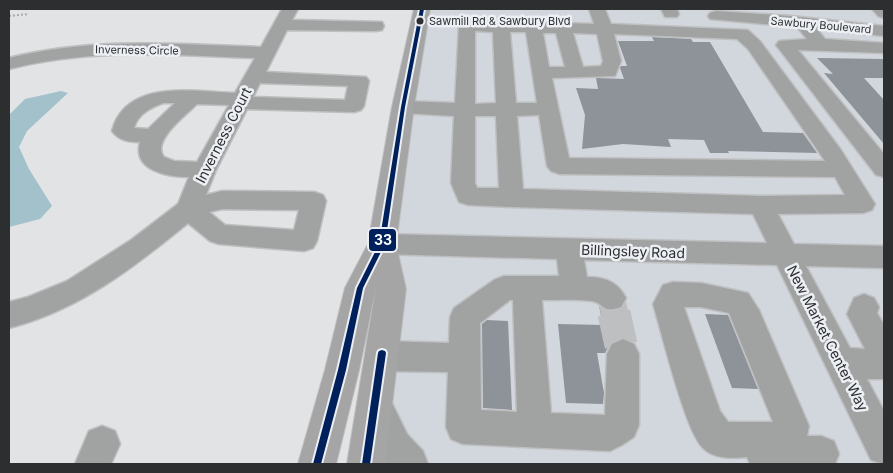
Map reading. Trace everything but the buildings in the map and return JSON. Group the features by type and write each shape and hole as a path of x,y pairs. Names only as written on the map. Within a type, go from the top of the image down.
{"main road":[{"path":"317,464 342,370 360,288 382,244 403,107 422,9"},
{"path":"366,464 391,289 382,244"}],"street":[{"path":"817,9 831,26"},
{"path":"880,9 884,12"},
{"name":"Sawbury Boulevard","path":"665,12 693,15 748,14 803,23 884,31"},
{"path":"541,73 608,72 612,61 598,14"},
{"path":"598,14 742,34 754,45 842,169 864,204 761,205 468,196 463,183 467,26 563,28 598,14"},
{"path":"286,17 376,26"},
{"name":"Inverness Court","path":"9,315 32,308 77,289 140,247 188,209 204,170 286,17"},
{"path":"803,23 820,44"},
{"path":"501,26 512,198"},
{"path":"534,27 559,166 842,169"},
{"path":"563,28 576,73"},
{"path":"884,48 820,44 785,45 884,169"},
{"name":"Inverness Circle","path":"9,63 65,51 97,49 266,53"},
{"path":"153,136 131,135 122,131 123,124 141,104 152,99 163,97 192,98 354,106 359,81 253,78"},
{"path":"192,98 153,136 149,146 151,156 156,164 167,168 204,170"},
{"path":"403,107 465,110 548,109"},
{"name":"New Market Center Way","path":"735,168 761,205 884,448"},
{"name":"Billingsley Road","path":"382,244 884,257"},
{"path":"569,249 575,289"},
{"path":"527,287 535,430"},
{"path":"611,298 600,289 504,288 465,317 463,427 610,433 622,425 623,354"},
{"path":"673,294 701,294 738,302 744,310 802,449 723,440 716,436 706,421 681,347 668,304 673,294"},
{"path":"864,307 862,314 884,354"},
{"path":"382,356 465,358"},
{"path":"840,363 884,364"},
{"path":"374,405 394,447 410,464"},
{"path":"718,454 802,449"}],"path":[{"path":"9,16 29,14"}],"shaded area":[{"path":"422,9 884,9 884,464 366,464 391,289 403,107"}],"water":[{"path":"61,91 68,93 27,131 19,147 29,169 52,206 40,219 9,227 9,115 25,99"}],"tunnel":[{"path":"611,298 615,314"},
{"path":"614,313 623,354"}],"transit line":[{"name":"33","path":"317,464 342,370 360,288 382,244 403,107 422,9"},
{"name":"33","path":"366,464 382,353"}],"place":[{"name":"Sawmill Rd & Sawbury Blvd","path":"420,21"}]}
